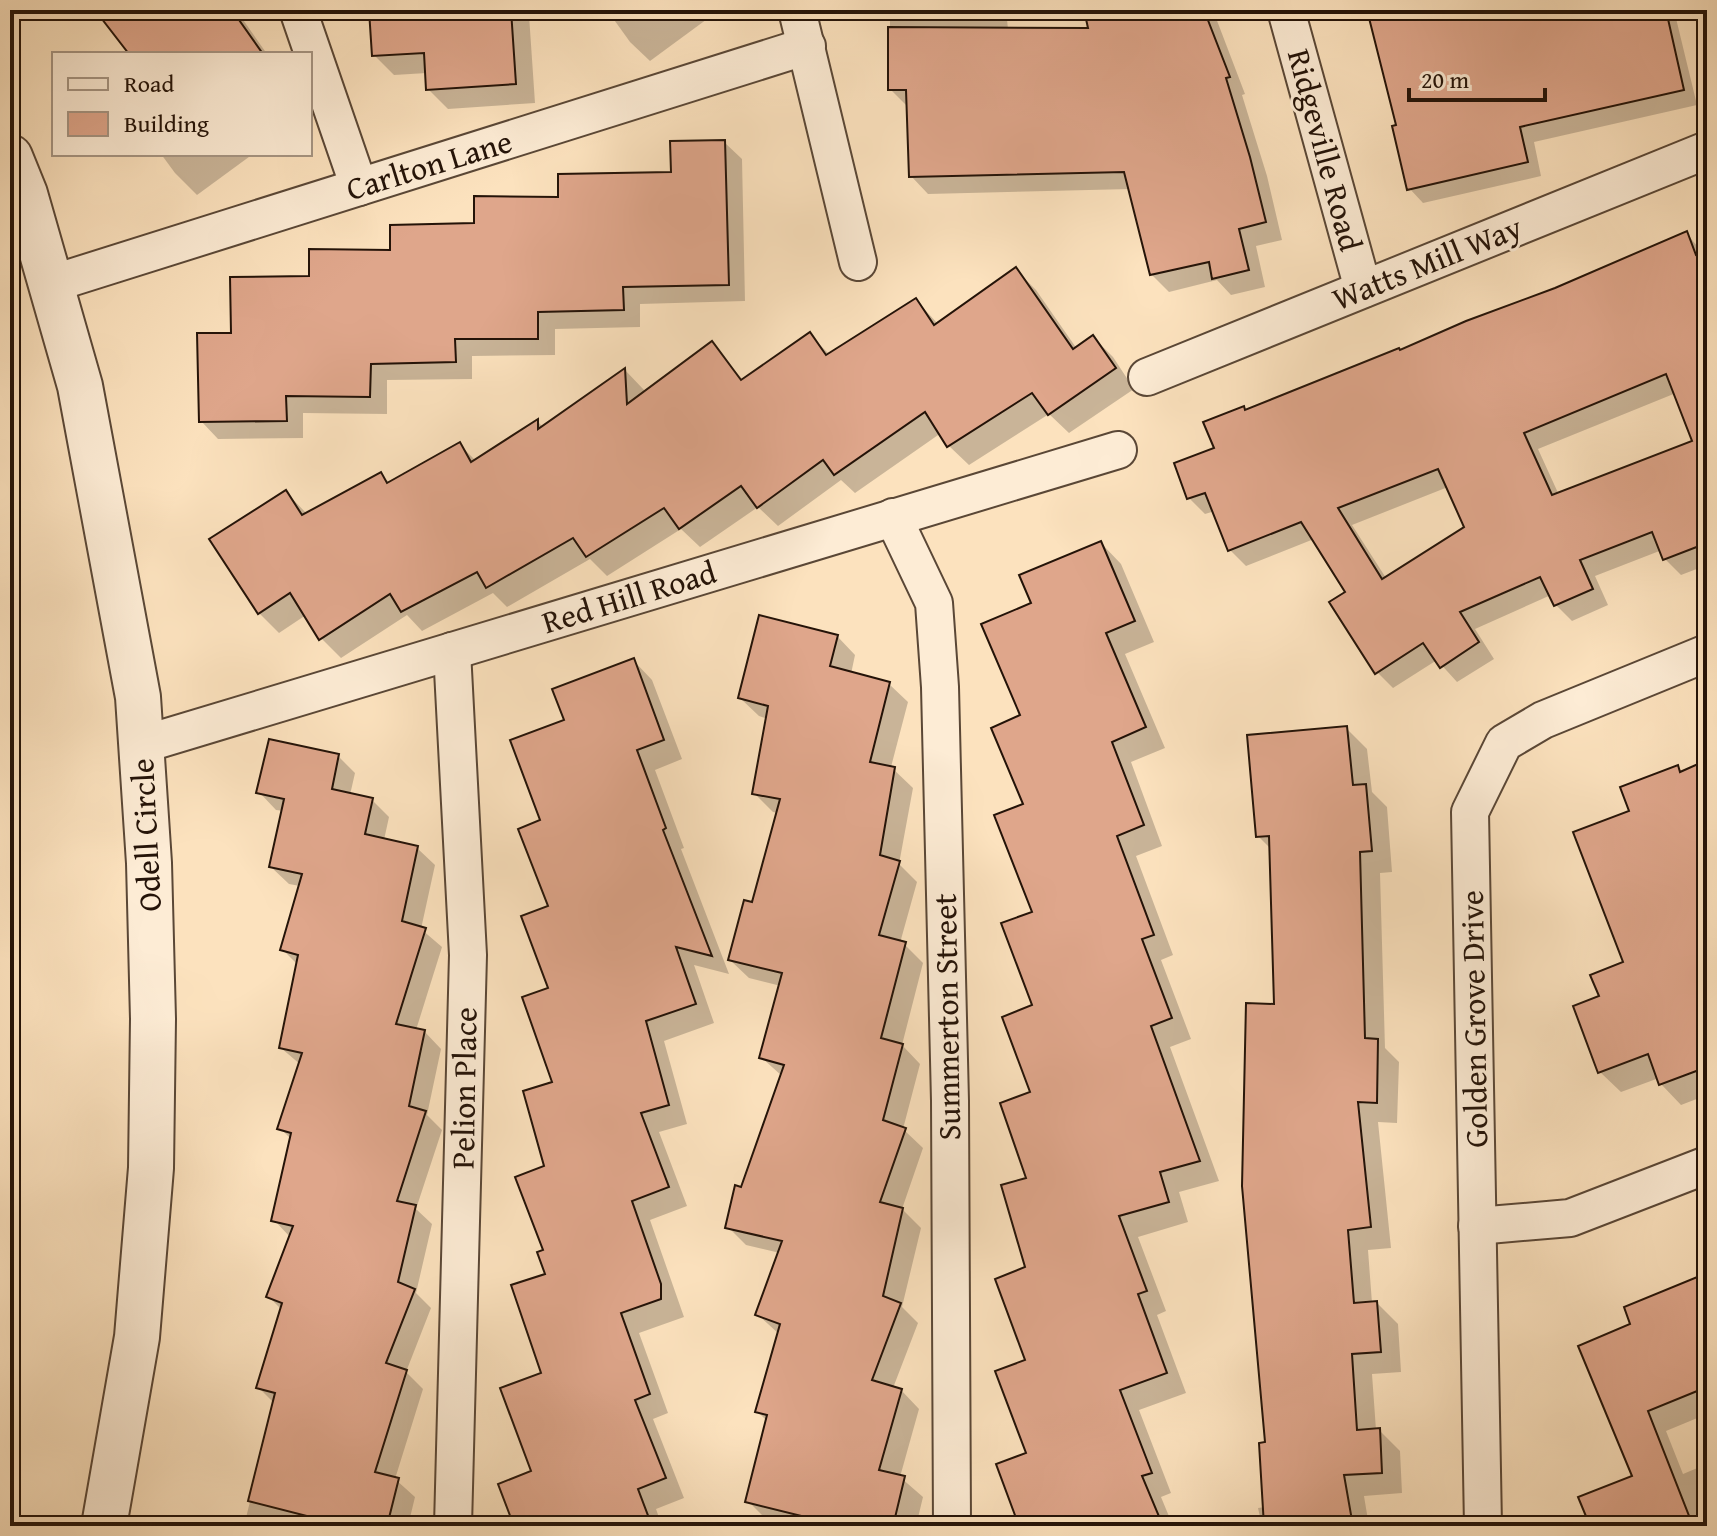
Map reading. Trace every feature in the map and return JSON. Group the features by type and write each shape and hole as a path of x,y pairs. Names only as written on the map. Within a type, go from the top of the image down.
{"street":[{"path":"298,10 359,187"},
{"path":"797,10 858,262"},
{"name":"Ridgeville Road","path":"1286,10 1363,289"},
{"name":"Carlton Lane","path":"51,284 807,46"},
{"name":"Watts Mill Way","path":"1147,377 1707,150"},
{"name":"Odell Circle","path":"10,157 25,194 86,416 138,697 149,863 153,1019 151,1168 137,1337 104,1526"},
{"name":"Red Hill Road","path":"141,745 1118,450"},
{"name":"Summerton Street","path":"893,517 934,603 940,687 950,1101 952,1526"},
{"name":"Pelion Place","path":"452,651 468,955 453,1526"},
{"name":"Golden Grove Drive","path":"1483,1526 1470,812 1504,743 1543,720 1707,653"},
{"path":"1477,1226 1570,1218 1707,1165"}],"building":[{"path":"95,10 232,10 262,52 127,52"},
{"path":"369,10 511,10 516,84 426,90 424,53 372,56"},
{"path":"1084,10 1204,10 1230,77 1226,78 1266,222 1239,229 1249,270 1212,279 1209,262 1150,275 1124,172 909,177 906,90 888,90 888,27 1088,28"},
{"path":"1367,10 1666,10 1684,90 1520,127 1528,162 1407,190 1392,126 1396,125"},
{"path":"725,140 729,285 623,287 624,310 538,312 538,339 455,339 456,362 371,364 370,397 286,396 287,421 199,422 197,333 231,333 230,277 309,276 309,249 390,250 390,225 474,223 474,196 558,197 558,174 671,172 670,141"},
{"path":"1687,231 1696,255 1707,250 1707,543 1663,560 1652,532 1580,560 1593,589 1554,606 1540,577 1460,612 1479,642 1440,668 1423,643 1375,674 1329,602 1345,592 1301,522 1228,551 1205,493 1187,499 1174,463 1214,448 1203,422 1244,406 1245,410 1555,288","holes":["1666,374 1692,441 1552,495 1524,433","1438,469 1464,527 1382,579 1338,508"]},
{"path":"1016,267 1073,349 1093,335 1116,368 1048,415 1032,393 947,447 925,412 834,475 823,460 757,508 741,486 679,529 664,508 586,557 573,538 486,588 477,572 401,612 390,594 319,640 290,593 258,614 209,539 286,490 302,515 381,472 387,483 460,442 471,462 538,419 538,429 625,368 627,404 712,341 741,380 810,332 826,355 916,298 934,325"},
{"path":"1101,541 1135,621 1106,633 1146,727 1112,742 1144,825 1117,836 1154,935 1142,939 1172,1018 1151,1026 1200,1161 1160,1172 1169,1202 1119,1216 1147,1291 1138,1294 1167,1373 1120,1390 1152,1473 1142,1476 1163,1526 1019,1526 996,1464 1026,1453 995,1371 1025,1360 995,1279 1025,1267 1001,1185 1026,1178 1000,1103 1030,1092 1002,1017 1032,1005 1001,923 1032,912 994,815 1023,804 991,728 1020,715 981,624 1031,603 1019,575"},
{"path":"759,615 838,635 830,666 890,682 870,762 895,767 880,855 900,861 879,935 906,942 881,1038 903,1044 883,1120 906,1128 880,1202 903,1208 883,1296 901,1303 872,1380 902,1389 879,1470 905,1476 893,1526 842,1526 745,1502 767,1415 755,1412 780,1324 755,1315 782,1241 725,1228 735,1185 741,1187 784,1065 759,1058 782,973 728,960 744,900 752,902 780,799 752,794 768,706 738,698"},
{"path":"634,658 664,740 637,750 666,828 663,830 712,956 676,947 696,1004 646,1021 669,1105 641,1113 669,1187 632,1201 661,1284 661,1299 621,1313 650,1394 635,1400 666,1478 638,1489 652,1526 514,1526 498,1484 531,1471 500,1388 541,1373 511,1285 545,1274 537,1252 543,1250 515,1177 544,1166 523,1091 552,1082 522,997 548,988 521,916 548,906 518,829 540,820 510,740 564,720 552,689"},
{"path":"1347,726 1353,785 1366,784 1372,851 1360,852 1365,1038 1378,1039 1377,1103 1358,1102 1371,1227 1348,1230 1354,1303 1377,1301 1381,1352 1352,1354 1357,1430 1380,1428 1382,1473 1344,1475 1353,1526 1264,1526 1259,1443 1265,1442 1242,1186 1246,1003 1274,1004 1269,836 1256,837 1247,735"},
{"path":"269,739 339,754 332,789 373,798 365,834 418,846 402,921 426,928 396,1024 425,1030 409,1106 426,1111 397,1201 416,1205 398,1282 415,1289 386,1363 407,1370 375,1472 399,1478 387,1526 346,1526 248,1501 275,1393 256,1388 282,1303 266,1297 293,1226 271,1221 291,1133 277,1129 302,1053 279,1048 298,955 280,950 302,874 269,867 284,799 256,793"},
{"path":"1707,760 1707,1067 1659,1085 1648,1054 1598,1073 1573,1006 1599,996 1590,975 1623,962 1573,832 1629,811 1620,787 1678,765 1680,772"},
{"path":"1707,1273 1707,1387 1648,1411 1693,1526 1590,1526 1578,1497 1632,1476 1578,1346 1630,1324 1624,1307"}]}
